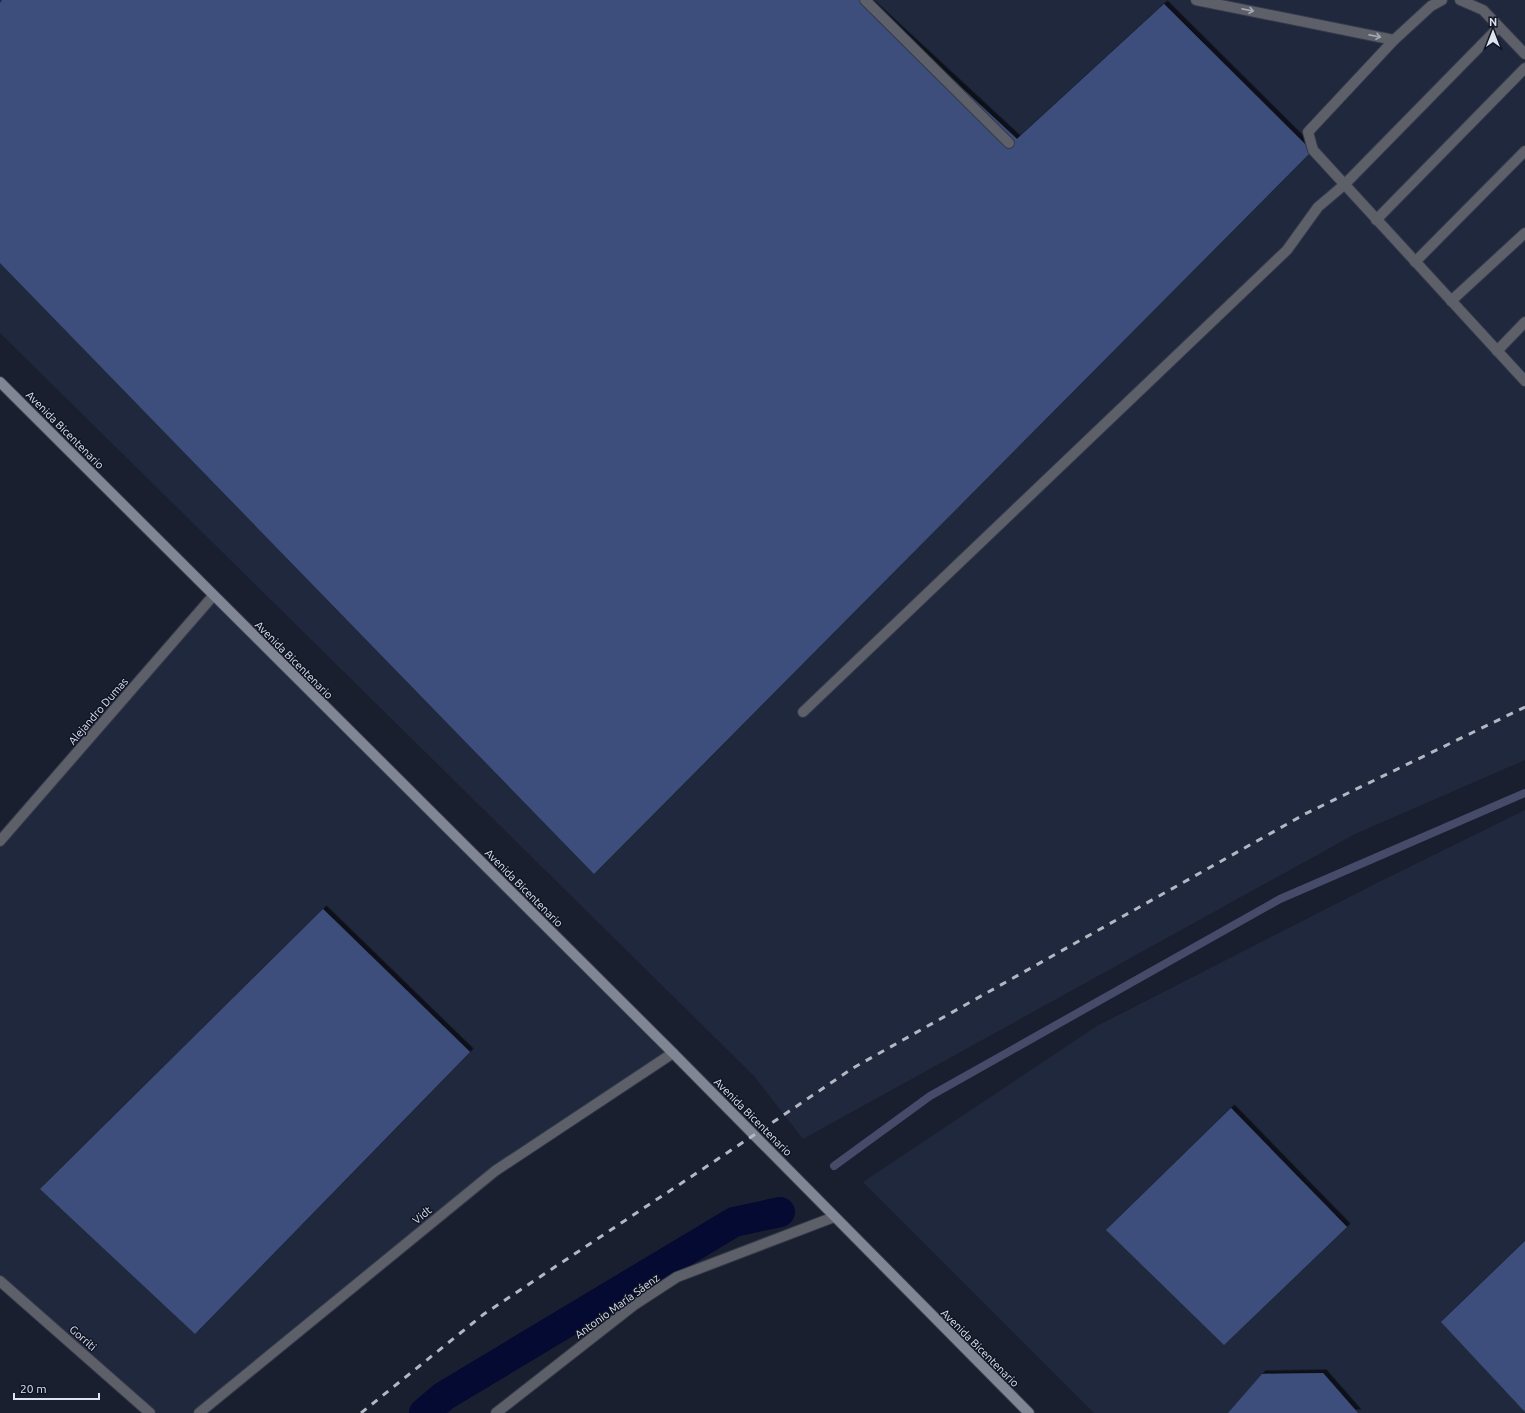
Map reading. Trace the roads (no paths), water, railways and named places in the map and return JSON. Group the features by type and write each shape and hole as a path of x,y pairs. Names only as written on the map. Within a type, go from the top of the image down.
{"main road":[{"name":"Avenida Bicentenario","path":"0,382 673,1053 1029,1413"}],"street":[{"path":"1196,0 1394,40"},
{"path":"1442,0 1431,3 1394,40 1308,132 1313,150 1525,381"},
{"path":"1460,0 1483,10 1525,54"},
{"path":"870,2 1009,143"},
{"path":"802,712 1288,250 1318,207 1344,185 1499,27"},
{"path":"1376,220 1525,68"},
{"path":"1415,262 1525,150"},
{"path":"1451,301 1525,233"},
{"path":"1498,351 1525,322"},
{"name":"Alejandro Dumas","path":"0,841 213,596"},
{"name":"Vidt","path":"199,1413 495,1171 673,1053"},
{"name":"Antonio María Sáenz","path":"496,1413 634,1305 677,1277 834,1217"},
{"name":"Gorriti","path":"0,1281 150,1413"}],"waterway":[{"path":"834,1166 930,1096 1280,899 1525,793"},
{"path":"424,1413 444,1396 734,1222 780,1212"}],"railway":[{"path":"361,1413 484,1314 853,1068 1305,814 1525,707"}]}
